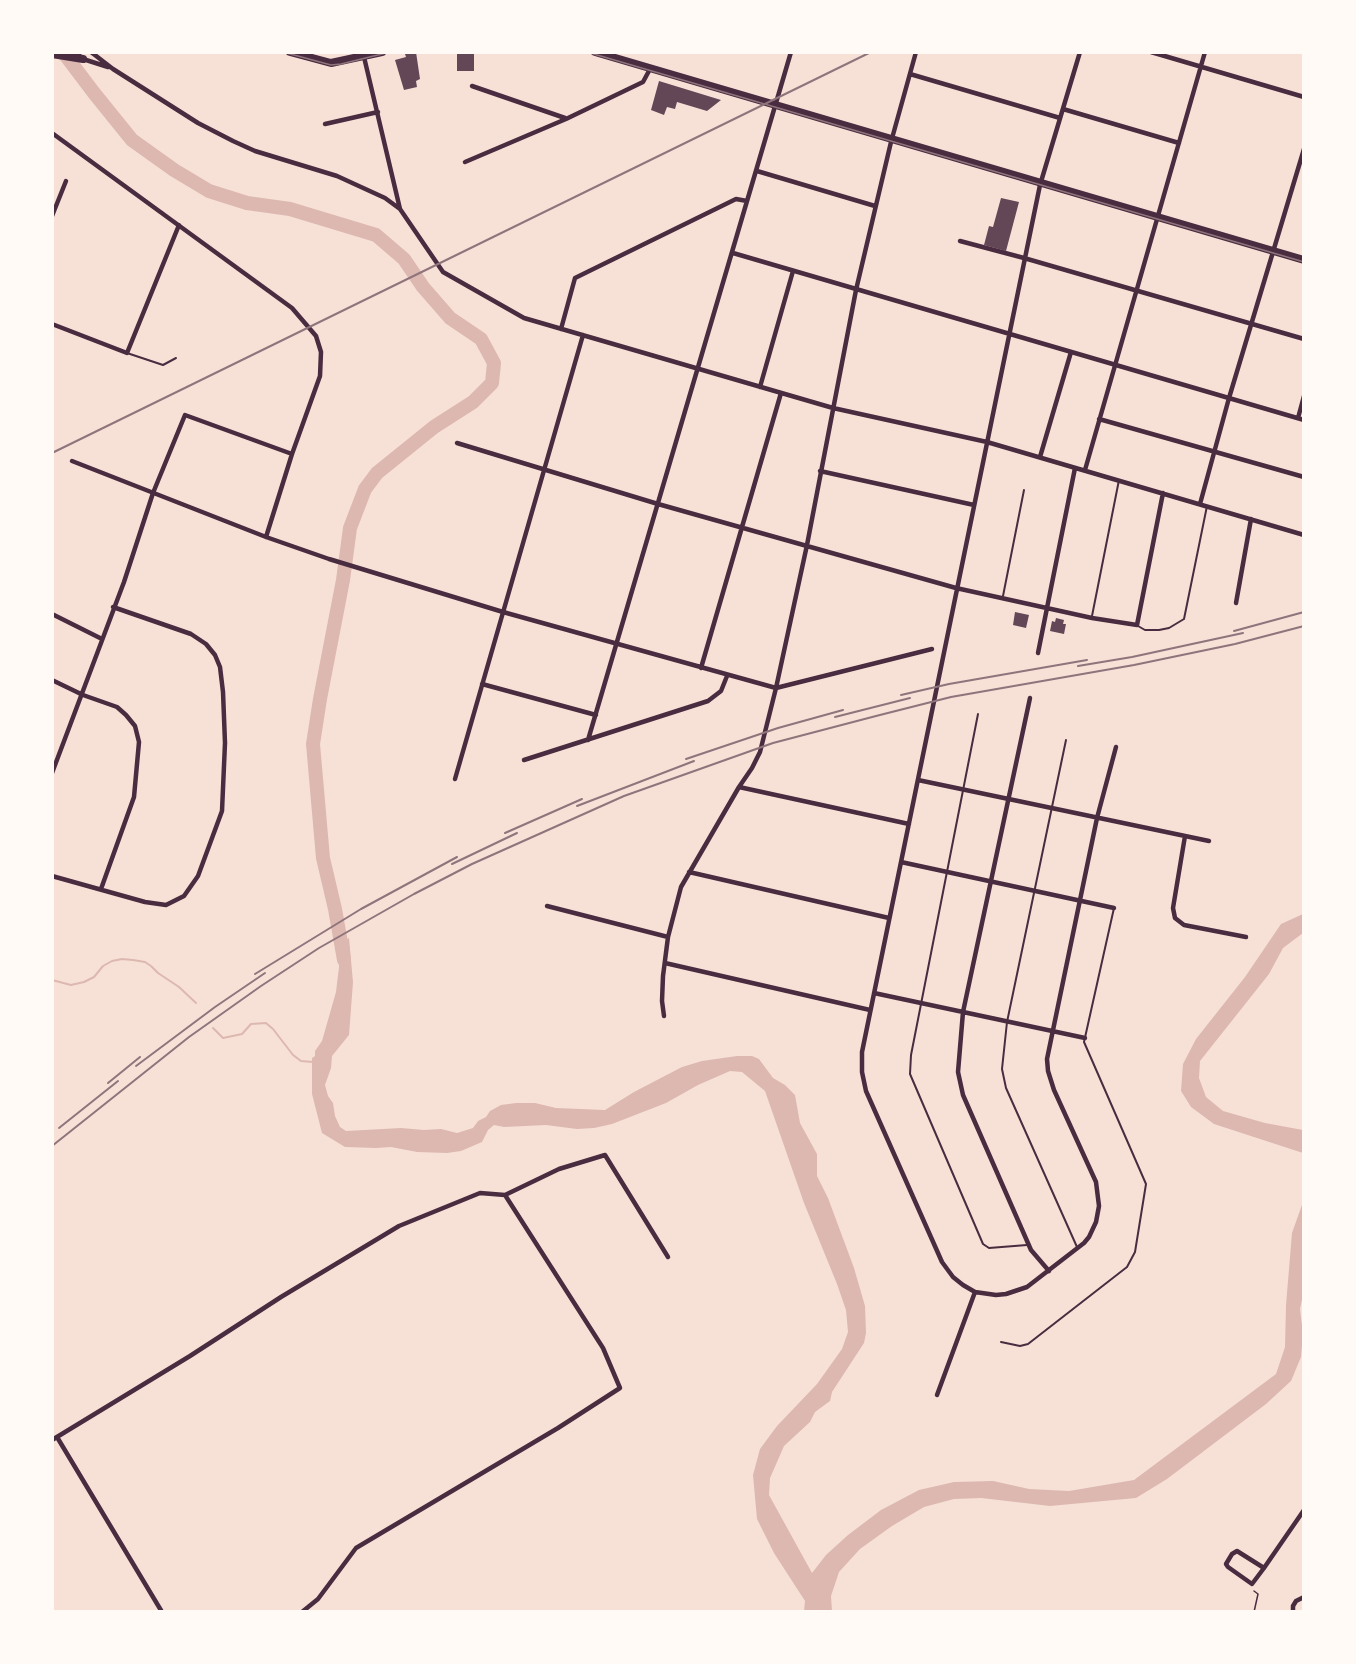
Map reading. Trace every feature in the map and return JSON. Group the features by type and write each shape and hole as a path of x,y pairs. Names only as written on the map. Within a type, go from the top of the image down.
{"main road":[{"path":"290,52 331,63 382,52"},
{"path":"595,52 620,56 650,69 1304,260"},
{"path":"52,54 74,55 83,59"}],"street":[{"path":"92,52 113,69 198,123 233,141 255,151 337,176 385,198 400,209 443,272 524,318 833,408 987,442 1304,535"},
{"path":"588,740 791,52"},
{"path":"664,1016 662,990 668,937 681,887 760,752 807,545 856,290 875,206 916,52"},
{"path":"1080,52 1041,182 1024,258 861,1060 866,1091 942,1262 953,1276 975,1292 996,1295 1017,1292 1027,1287 1078,1248 1089,1237 1096,1222 1099,1206 1096,1182 1050,1079 1047,1059 1097,818 1116,747"},
{"path":"1151,52 1304,97"},
{"path":"1084,470 1206,52"},
{"path":"364,57 400,209"},
{"path":"83,59 113,69"},
{"path":"465,162 566,119 643,82 650,69"},
{"path":"910,74 1060,118"},
{"path":"472,86 566,119"},
{"path":"1063,108 1179,143"},
{"path":"326,124 378,112"},
{"path":"52,133 292,308 316,336 321,352 320,376 266,537"},
{"path":"1200,504 1229,398 1304,149"},
{"path":"757,171 875,206"},
{"path":"52,216 66,181"},
{"path":"561,329 575,278 736,199 747,201"},
{"path":"52,324 127,353 178,225"},
{"path":"960,242 1024,258 1304,339"},
{"path":"732,253 1301,419 1304,396"},
{"path":"760,387 792,272"},
{"path":"455,779 583,335"},
{"path":"1040,457 1071,352"},
{"path":"701,668 781,393"},
{"path":"53,772 124,582 153,493 185,415 292,454"},
{"path":"1099,418 1214,453 1304,477"},
{"path":"457,443 658,504 743,526 956,588 1092,618 1137,625 1163,493"},
{"path":"72,461 266,537 330,559 503,612 776,688 932,649"},
{"path":"1038,653 1075,468"},
{"path":"820,471 974,505"},
{"path":"1236,603 1251,519"},
{"path":"52,876 146,902 166,905 184,896 198,876 222,811 225,744 223,692 220,667 215,655 206,644 191,634 113,608"},
{"path":"52,614 102,639"},
{"path":"524,760 708,701 721,690 727,676"},
{"path":"52,680 82,695 117,707 135,726 139,742 134,797 101,889"},
{"path":"483,684 596,715"},
{"path":"1030,698 963,1012 958,1072 963,1095 1029,1245 1049,1271"},
{"path":"918,780 1209,841"},
{"path":"739,788 909,824"},
{"path":"1185,836 1173,908 1175,918 1184,925 1246,937"},
{"path":"901,862 1114,908"},
{"path":"689,872 889,918"},
{"path":"547,906 668,937"},
{"path":"665,963 870,1010"},
{"path":"874,993 1085,1038"},
{"path":"162,1611 55,1438 399,1226 480,1193 505,1195 559,1169 605,1155 668,1257"},
{"path":"302,1611 318,1599 356,1548 558,1428 620,1388 603,1348 505,1195"},
{"path":"937,1395 975,1292"},
{"path":"1264,1568 1240,1551 1235,1552 1228,1560 1228,1567 1252,1584 1264,1568 1304,1510"},
{"path":"1293,1611 1296,1601 1304,1597"}],"lane":[{"path":"127,353 163,365 176,358"},
{"path":"1092,618 1119,480"},
{"path":"1002,598 1024,490"},
{"path":"1137,625 1146,630 1159,630 1169,628 1184,619 1207,506"},
{"path":"978,714 911,1055 910,1074 983,1244 989,1248 1029,1245"},
{"path":"1066,740 1007,1022 1002,1069 1006,1088 1078,1248"},
{"path":"1001,1342 1020,1346 1028,1344 1127,1267 1135,1252 1146,1184 1088,1053 1085,1038 1114,908"}],"path":[{"path":"1254,1611 1258,1594"}],"shaded area":[{"path":"1303,914 1303,933 1283,948 1269,974 1200,1061 1199,1078 1206,1097 1223,1111 1265,1123 1303,1130 1303,1153 1214,1124 1191,1107 1181,1091 1183,1064 1196,1039 1245,977 1281,924"},
{"path":"349,938 353,982 349,1035 332,1056 331,1068 325,1085 340,1127 346,1131 401,1128 441,1129 457,1133 473,1128 490,1111 501,1105 516,1103 535,1103 556,1108 605,1110 682,1067 702,1061 737,1056 752,1056 759,1059 773,1078 795,1095 800,1123 817,1154 817,1176 828,1198 854,1268 865,1306 866,1333 864,1343 832,1392 830,1401 815,1412 810,1422 784,1446 770,1478 769,1495 812,1573 826,1555 848,1535 881,1510 919,1490 954,1482 993,1481 1029,1489 1069,1491 1134,1480 1276,1374 1285,1347 1292,1233 1303,1202 1304,1290 1300,1309 1303,1334 1301,1357 1291,1381 1266,1404 1167,1479 1136,1498 1050,1506 981,1498 954,1499 924,1507 860,1549 839,1572 831,1596 832,1611 804,1611 805,1601 774,1553 757,1519 753,1475 760,1449 777,1426 817,1384 842,1349 848,1332 846,1310 804,1203 765,1091 742,1072 730,1071 666,1103 612,1124 594,1128 494,1125 488,1130 482,1142 461,1151 447,1153 417,1152 391,1147 345,1147 322,1133 312,1094 312,1058 322,1041 336,992 339,944"}],"building":[{"path":"416,52 420,79 416,81 417,87 404,90 395,60 406,57 405,54"},
{"path":"457,52 474,52 474,71 457,71"},
{"path":"659,81 721,100 707,111 677,102 675,109 667,107 664,115 651,110"},
{"path":"1001,198 1019,202 1006,251 984,245 989,226 993,227"},
{"path":"1015,612 1029,615 1026,628 1013,625"},
{"path":"1056,618 1064,620 1063,624 1066,624 1064,634 1050,631 1052,621 1055,622"}],"waterway":[{"path":"63,52 132,140 174,170 209,191 247,203 290,209 376,235 404,259 423,287 450,318 481,339 494,363 492,383 473,402 434,427 377,473 365,489 350,528 343,580 313,744 323,858 344,960"},
{"path":"52,980 71,985 84,982 94,977 103,966 112,961 133,960 145,962 151,966 196,1003"},
{"path":"213,1028 223,1038 242,1034 251,1024 266,1023 293,1055 301,1061 313,1062"}],"tram line":[{"path":"283,52 331,65 390,52"},
{"path":"587,52 1304,262"}],"railway":[{"path":"52,453 871,52"},
{"path":"1234,631 1304,612"},
{"path":"52,1146 189,1037 319,948 472,864 624,796 773,743 951,697 1134,665 1235,644 1304,626"},
{"path":"1078,666 1243,633"},
{"path":"901,695 949,684 1087,660"},
{"path":"835,717 910,698"},
{"path":"686,759 778,728 843,710"},
{"path":"577,806 694,761"},
{"path":"505,833 582,799"},
{"path":"452,864 517,833"},
{"path":"255,974 361,909 457,857"},
{"path":"136,1066 265,973"},
{"path":"108,1083 140,1057"},
{"path":"59,1128 118,1081"}]}
